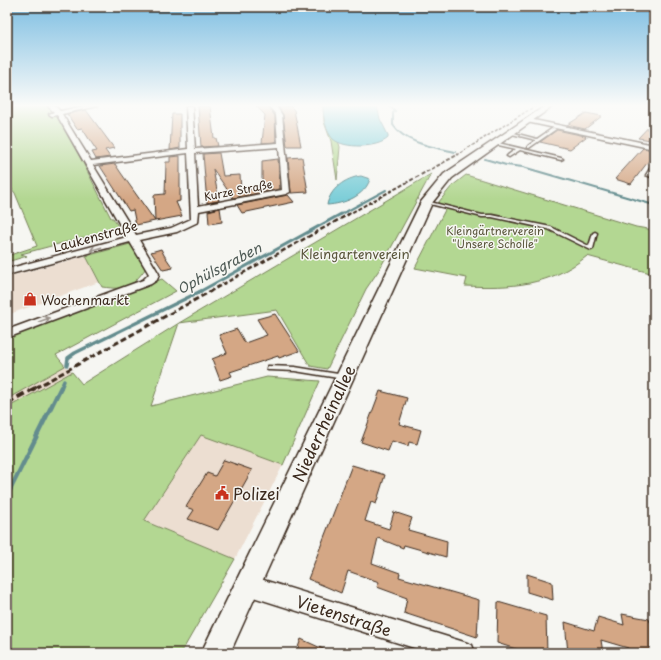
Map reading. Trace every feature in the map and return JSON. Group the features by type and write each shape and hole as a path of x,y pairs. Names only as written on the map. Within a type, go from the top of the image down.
{"main road":[{"name":"Niederrheinallee","path":"215,653 430,198 448,176 510,137"}],"street":[{"path":"7,334 153,278 154,274 73,137"},
{"path":"190,137 194,209"},
{"path":"88,163 191,151 280,145 280,137"},
{"path":"607,137 654,147"},
{"name":"Kurze Straße","path":"194,209 286,192 280,145"},
{"path":"654,169 650,175 654,176"},
{"name":"Laukenstraße","path":"7,272 133,238 182,228 195,220 194,209"},
{"name":"Vietenstraße","path":"247,585 464,653"}],"lane":[{"path":"525,137 538,140"},
{"path":"529,147 543,137"},
{"path":"499,144 562,159"},
{"path":"510,156 519,149"},
{"path":"430,198 482,216 492,216 549,228 591,249 595,233"},
{"path":"270,368 301,370 345,377"}],"shaded area":[{"name":"Wochenmarkt","path":"86,256 99,282 7,315 7,277"},
{"path":"65,366 72,372 7,408 7,399"},
{"path":"201,435 283,465 235,559 144,521"}],"green space":[{"path":"7,137 68,137 111,218 113,218 119,228 21,254 27,256 7,262 7,256 37,246 15,193 7,183"},
{"path":"329,137 337,137 340,147 337,180"},
{"name":"Kleingartenverein","path":"431,174 379,270 366,289 327,369 310,366 277,310 179,323"},
{"name":"Kleingärtnerverein \"Unsere Scholle\"","path":"466,175 636,227 654,230 654,274 587,256 559,274 544,279 514,285 482,287 465,286 467,278 415,268 446,208 437,206 438,203 452,186"},
{"path":"130,244 146,268 132,284 123,288 102,287 86,256"},
{"path":"162,279 176,291 56,355 65,366 7,399 7,338"},
{"path":"179,323 151,406 267,377 320,381 283,465 201,435 144,521 235,559 181,653 7,653 7,408 72,372 82,384"}],"water":[{"path":"332,137 388,137 377,144 361,146 345,144 333,139"},
{"path":"361,176 370,179 364,190 347,201 327,205 331,194 339,185 349,179"}],"building":[{"path":"88,137 106,137 114,148 105,150 110,157 96,159 92,152 97,151"},
{"path":"171,137 180,137 180,148 170,150"},
{"path":"200,137 216,138 218,146 201,147"},
{"path":"263,137 276,137 276,142 262,143"},
{"path":"286,137 299,137 301,146 287,146"},
{"path":"547,137 586,137 570,149 540,142"},
{"path":"654,137 654,143 649,142 651,140 638,138"},
{"path":"643,148 654,150 654,154 631,184 615,179"},
{"path":"219,153 223,176 240,175 241,191 262,187 262,161 278,159 280,189 233,198 213,169 219,201 207,203 203,154"},
{"path":"180,156 180,201 176,202 182,216 155,221 154,195 165,194 166,162 170,162 170,157"},
{"path":"302,157 308,192 291,193 288,158"},
{"path":"115,164 155,221 136,225 133,210 129,211 100,166"},
{"path":"288,195 294,202 242,213 237,205"},
{"path":"220,208 222,222 209,224 208,211"},
{"path":"161,249 173,268 163,270 151,252"},
{"path":"275,314 299,351 279,358 278,356 230,372 232,376 220,380 212,359 227,353 219,335 237,329 245,343 267,335 257,319"},
{"path":"380,391 407,398 399,424 421,430 417,444 409,442 408,446 392,441 388,451 361,442"},
{"name":"Polizei","path":"224,460 252,470 218,530 188,519 194,510 186,507 207,473 215,476"},
{"path":"352,465 385,475 376,504 371,502 365,521 389,529 394,512 412,518 408,530 447,541 446,557 404,545 403,548 378,538 372,563 400,573 399,577 479,600 477,637 404,613 407,598 377,587 379,582 348,571 341,593 308,579"},
{"path":"527,574 552,582 553,600 527,592"},
{"path":"498,602 546,616 547,653 528,653 497,643"},
{"path":"622,614 649,619 650,622 654,623 654,653 628,653 628,648 601,640 603,653 568,653 565,622 594,631 598,617 624,625"},
{"path":"301,639 332,653 296,653"}],"waterway":[{"name":"Ophülsgraben","path":"405,137 421,144 455,152"},
{"path":"485,159 506,165 523,167 654,205"},
{"name":"Ophülsgraben","path":"340,215 386,190"},
{"name":"Ophülsgraben","path":"199,292 341,214"},
{"name":"Ophülsgraben","path":"67,365 68,358 75,353 199,292"},
{"name":"Ophülsgraben","path":"61,388 64,381"},
{"name":"Ophülsgraben","path":"7,496 61,387"}],"railway":[{"path":"457,155 486,137"},
{"path":"347,215 459,154"},
{"path":"209,292 349,214"},
{"path":"35,388 211,291"},
{"path":"7,403 37,387"}],"place":[{"name":"Wochenmarkt","path":"30,299"},
{"name":"Polizei","path":"222,493"}]}
